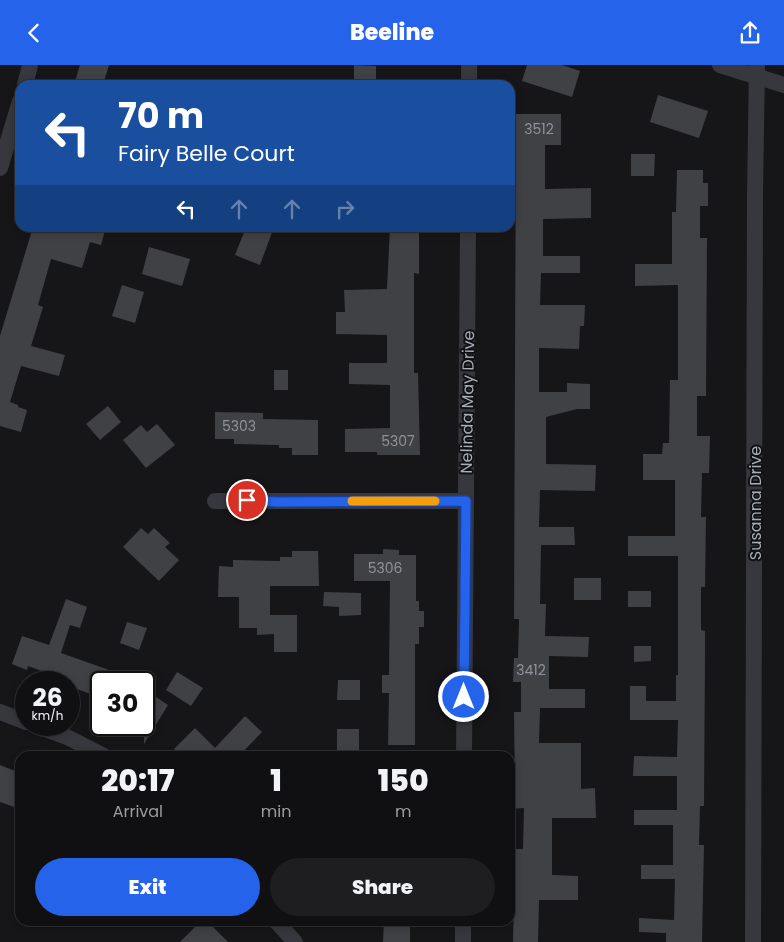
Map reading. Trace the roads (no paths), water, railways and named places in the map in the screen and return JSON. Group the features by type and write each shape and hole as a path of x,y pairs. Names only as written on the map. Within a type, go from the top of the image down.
{"street":[{"path":"26,80 30,65"},
{"path":"469,65 469,80"},
{"path":"720,65 757,71 784,85"},
{"name":"Susanna Drive","path":"752,942 757,71"},
{"path":"0,168 15,139"},
{"name":"Nelinda May Drive","path":"464,751 468,232"},
{"path":"215,501 466,501"},
{"path":"0,713 15,718"},
{"path":"64,736 94,751"},
{"path":"280,926 290,940"},
{"path":"463,926 463,942"}]}
